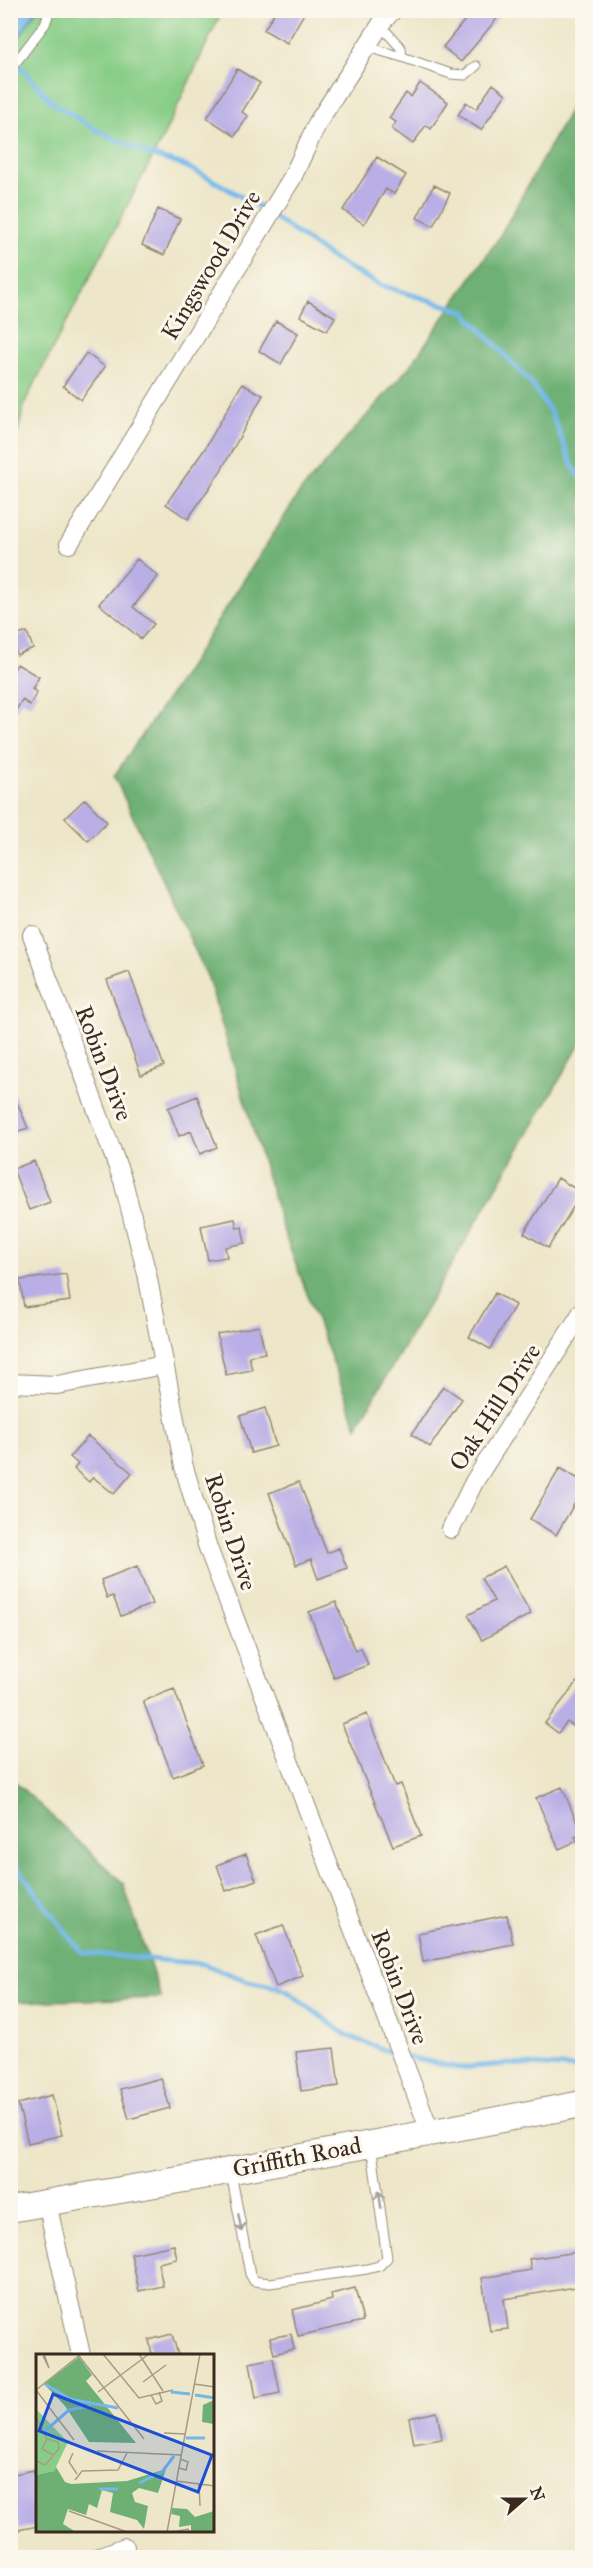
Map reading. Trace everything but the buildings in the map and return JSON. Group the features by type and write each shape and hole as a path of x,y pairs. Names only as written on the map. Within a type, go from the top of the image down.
{"street":[{"name":"Kingswood Drive","path":"69,544 292,178 318,122 393,10"},
{"name":"Robin Drive","path":"32,935 123,1181 147,1274 184,1467 208,1548 430,2131"},
{"name":"Oak Hill Drive","path":"451,1529 474,1482 582,1312"},
{"path":"10,1383 57,1385 164,1365"},
{"name":"Griffith Road","path":"10,2209 230,2171 430,2131 582,2104"},
{"path":"47,2203 81,2354"},
{"path":"96,2558 124,2545"}],"lane":[{"path":"10,70 45,24 50,10"},
{"path":"381,26 400,48 402,57"},
{"path":"367,47 451,74 465,75 476,66"},
{"path":"230,2171 250,2274 254,2281 260,2284 294,2281 368,2269 379,2266 387,2258 370,2143"}],"green space":[{"path":"11,11 222,11 163,137 25,402 11,459"},
{"path":"582,88 582,1041 357,1427 282,1227 208,978 114,776 180,680 300,492 410,366 498,239"},
{"path":"10,1777 123,1883 161,1998 11,2002"}],"water":[{"path":"10,11 36,11 11,50"}],"waterway":[{"path":"10,55 52,102 96,130 150,155 183,165 209,178 261,208 333,259 380,285 464,311 531,383 551,413 573,467 582,479"},
{"path":"10,1858 84,1953 203,1964 248,1981 273,1986 287,1991 346,2035 395,2054"},
{"path":"407,2057 458,2068 508,2064 582,2068"}]}
